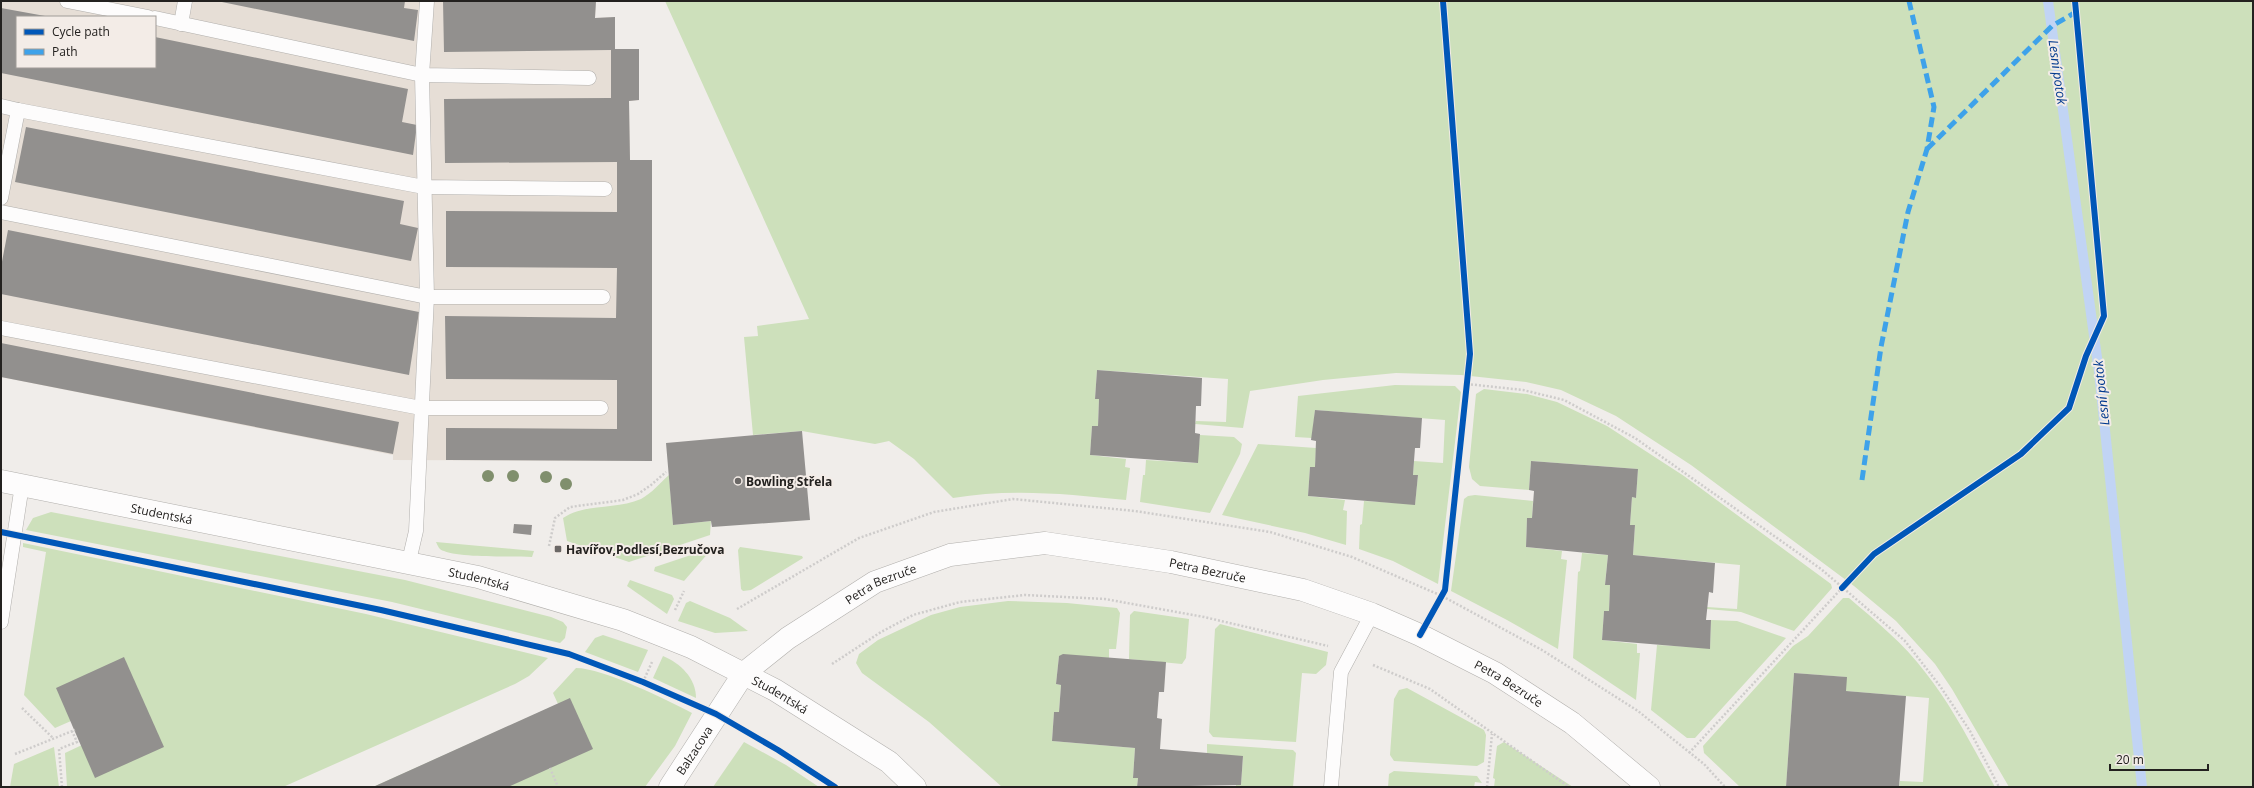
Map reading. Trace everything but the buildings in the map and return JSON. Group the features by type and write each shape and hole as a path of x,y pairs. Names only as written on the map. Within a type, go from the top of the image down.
{"street":[{"name":"Studentská","path":"1,481 409,561 514,586 616,618 691,647 744,673 805,708 889,762 915,787"},
{"name":"Petra Bezruče","path":"744,673 788,638 875,582 950,555 1046,543 1171,562 1303,590 1372,614 1420,635 1495,673 1572,723 1649,787"},
{"name":"Balzacova","path":"670,787 744,673"}],"lane":[{"path":"67,1 143,16"},
{"path":"181,24 185,1"},
{"path":"409,561 416,531 427,297 422,75 427,1"},
{"path":"156,18 422,75 589,78"},
{"path":"1,106 424,187 605,189"},
{"path":"1,198 18,110"},
{"path":"1,212 427,297 603,297"},
{"path":"1,328 421,408 601,408"},
{"path":"1,622 22,486"},
{"path":"1331,787 1341,672 1372,614"}],"path":[{"path":"1420,635 1445,590 1470,354"},
{"path":"1467,384 1523,390 1564,400 1629,435 1821,569 1905,641 1914,652 1940,686 1970,731 1999,787"},
{"path":"549,546 555,518 570,507 623,500 652,486 666,472"},
{"path":"1689,753 1847,582"},
{"path":"832,664 881,632 913,615 960,602 1025,594 1105,599 1204,617 1325,645 1430,689 1569,787"},
{"path":"636,679 650,685"},
{"path":"22,708 53,738"},
{"path":"15,754 74,730 77,742 59,749 62,787"},
{"path":"1487,787 1492,733"},
{"path":"550,768 558,787"}],"shaded area":[{"path":"1,1 596,1 595,18 615,17 615,49 639,49 639,100 629,101 630,160 652,461 393,460 393,455 1,377"}],"green space":[{"path":"665,1 2253,1 2253,787 2009,787 1952,689 1935,664 1896,621 1854,586 1691,465 1616,416 1561,390 1526,382 1461,375 1396,373 1323,380 1250,391 1243,428 1195,424 1196,421 1226,422 1228,379 1097,370 1095,399 1099,399 1098,426 1092,426 1090,455 1126,459 1125,467 1130,468 1126,500 1040,493 996,493 953,498 914,459 889,441 875,444 802,431 753,435 744,337 758,336 757,326 809,319"},
{"path":"1395,385 1455,386 1461,392 1438,584 1393,561 1359,549 1360,525 1362,524 1364,501 1415,504 1418,475 1413,475 1414,461 1443,463 1445,420 1315,410 1312,438 1295,437 1298,396"},
{"path":"1484,389 1527,394 1557,402 1607,426 1684,476 1831,584 1832,588 1794,631 1741,612 1707,609 1707,607 1737,609 1740,565 1633,555 1635,525 1630,525 1632,497 1636,498 1638,469 1531,461 1529,490 1480,486 1472,479 1469,467 1476,394"},
{"path":"1200,435 1234,437 1242,444 1240,454 1210,513 1140,502 1146,460 1197,463"},
{"path":"1258,444 1316,448 1315,467 1310,467 1308,496 1345,500 1343,510 1347,511 1346,545 1305,533 1222,515"},
{"path":"669,475 673,525 711,521 710,535 629,562 567,541 563,518 581,510 622,504 641,499"},
{"path":"1475,495 1533,501 1532,518 1527,518 1526,547 1562,551 1561,559 1567,560 1558,649 1451,591 1464,499 1468,496"},
{"path":"51,512 405,580 551,617 563,622 567,627 565,638 560,643 392,602 26,530 33,518"},
{"path":"436,542 534,551 532,557 462,555 441,550"},
{"path":"23,543 366,614 548,658 529,676 515,684 283,787 67,787 65,753 82,745 71,721 55,728 24,695 46,552 23,547"},
{"path":"740,547 802,556 803,558 751,590 743,591 741,589 738,550"},
{"path":"709,549 710,551 684,581 654,571 655,567"},
{"path":"1582,553 1608,555 1605,584 1610,585 1609,611 1604,611 1602,640 1637,644 1637,653 1640,653 1636,700 1573,658 1578,572 1580,571"},
{"path":"630,580 672,595 674,599 667,614 627,586"},
{"path":"1843,598 1849,598 1869,615 1899,642 1917,662 1954,713 1995,787 1899,787 1900,781 1923,782 1929,698 1846,691 1846,677 1794,673 1786,787 1740,787 1704,753 1703,746 1793,646 1808,636"},
{"path":"690,601 730,618 748,631 715,633 678,621 686,603"},
{"path":"1008,601 1067,603 1117,608 1120,613 1116,649 1109,649 1109,658 1059,656 1056,684 1061,685 1059,712 1054,712 1052,741 1135,748 1133,778 1138,778 1137,787 1002,787 929,722 862,673 856,663 859,654 878,640 931,615 960,607"},
{"path":"1134,611 1189,619 1186,658 1182,664 1129,659 1130,615"},
{"path":"1711,620 1737,621 1786,638 1695,738 1687,738 1651,710 1657,645 1710,648"},
{"path":"1220,624 1328,652 1326,665 1316,674 1302,673 1296,742 1213,737 1209,732 1215,629"},
{"path":"603,635 648,650 638,672 585,652 595,638"},
{"path":"663,656 681,667 686,672 693,684 696,698 653,678"},
{"path":"576,668 588,669 618,679 692,713 675,746 645,787 373,787 558,704 553,693"},
{"path":"1407,688 1484,730 1486,735 1484,762 1477,766 1394,761 1390,755 1394,699 1399,690"},
{"path":"744,742 786,765 819,787 713,787"},
{"path":"1504,742 1573,787 1494,787 1495,779 1493,778 1497,746"},
{"path":"1207,744 1293,750 1296,753 1293,787 1236,787 1236,785 1241,785 1243,757 1207,753"},
{"path":"54,747 59,787 10,787 14,764"},
{"path":"1394,771 1477,776 1482,783 1475,782 1474,787 1388,787 1389,774"}],"waterway":[{"name":"Lesní potok","path":"2048,1 2099,372 2142,787"}],"marked path":[{"path":"1862,480 1881,347 1908,212 1927,149 1934,107 1909,1"},
{"path":"1927,149 2052,26 2076,12"}],"cycle path":[{"path":"1420,635 1445,590 1470,354 1443,1"},
{"path":"1842,588 1874,554 2021,454 2069,408 2086,356 2104,316 2075,1"},
{"path":"1,532 381,610 569,654 643,682 716,714 778,750 835,787"}],"place":[{"name":"Bowling Střela","path":"738,481"},
{"name":"Havířov,Podlesí,Bezručova","path":"558,549"}]}
